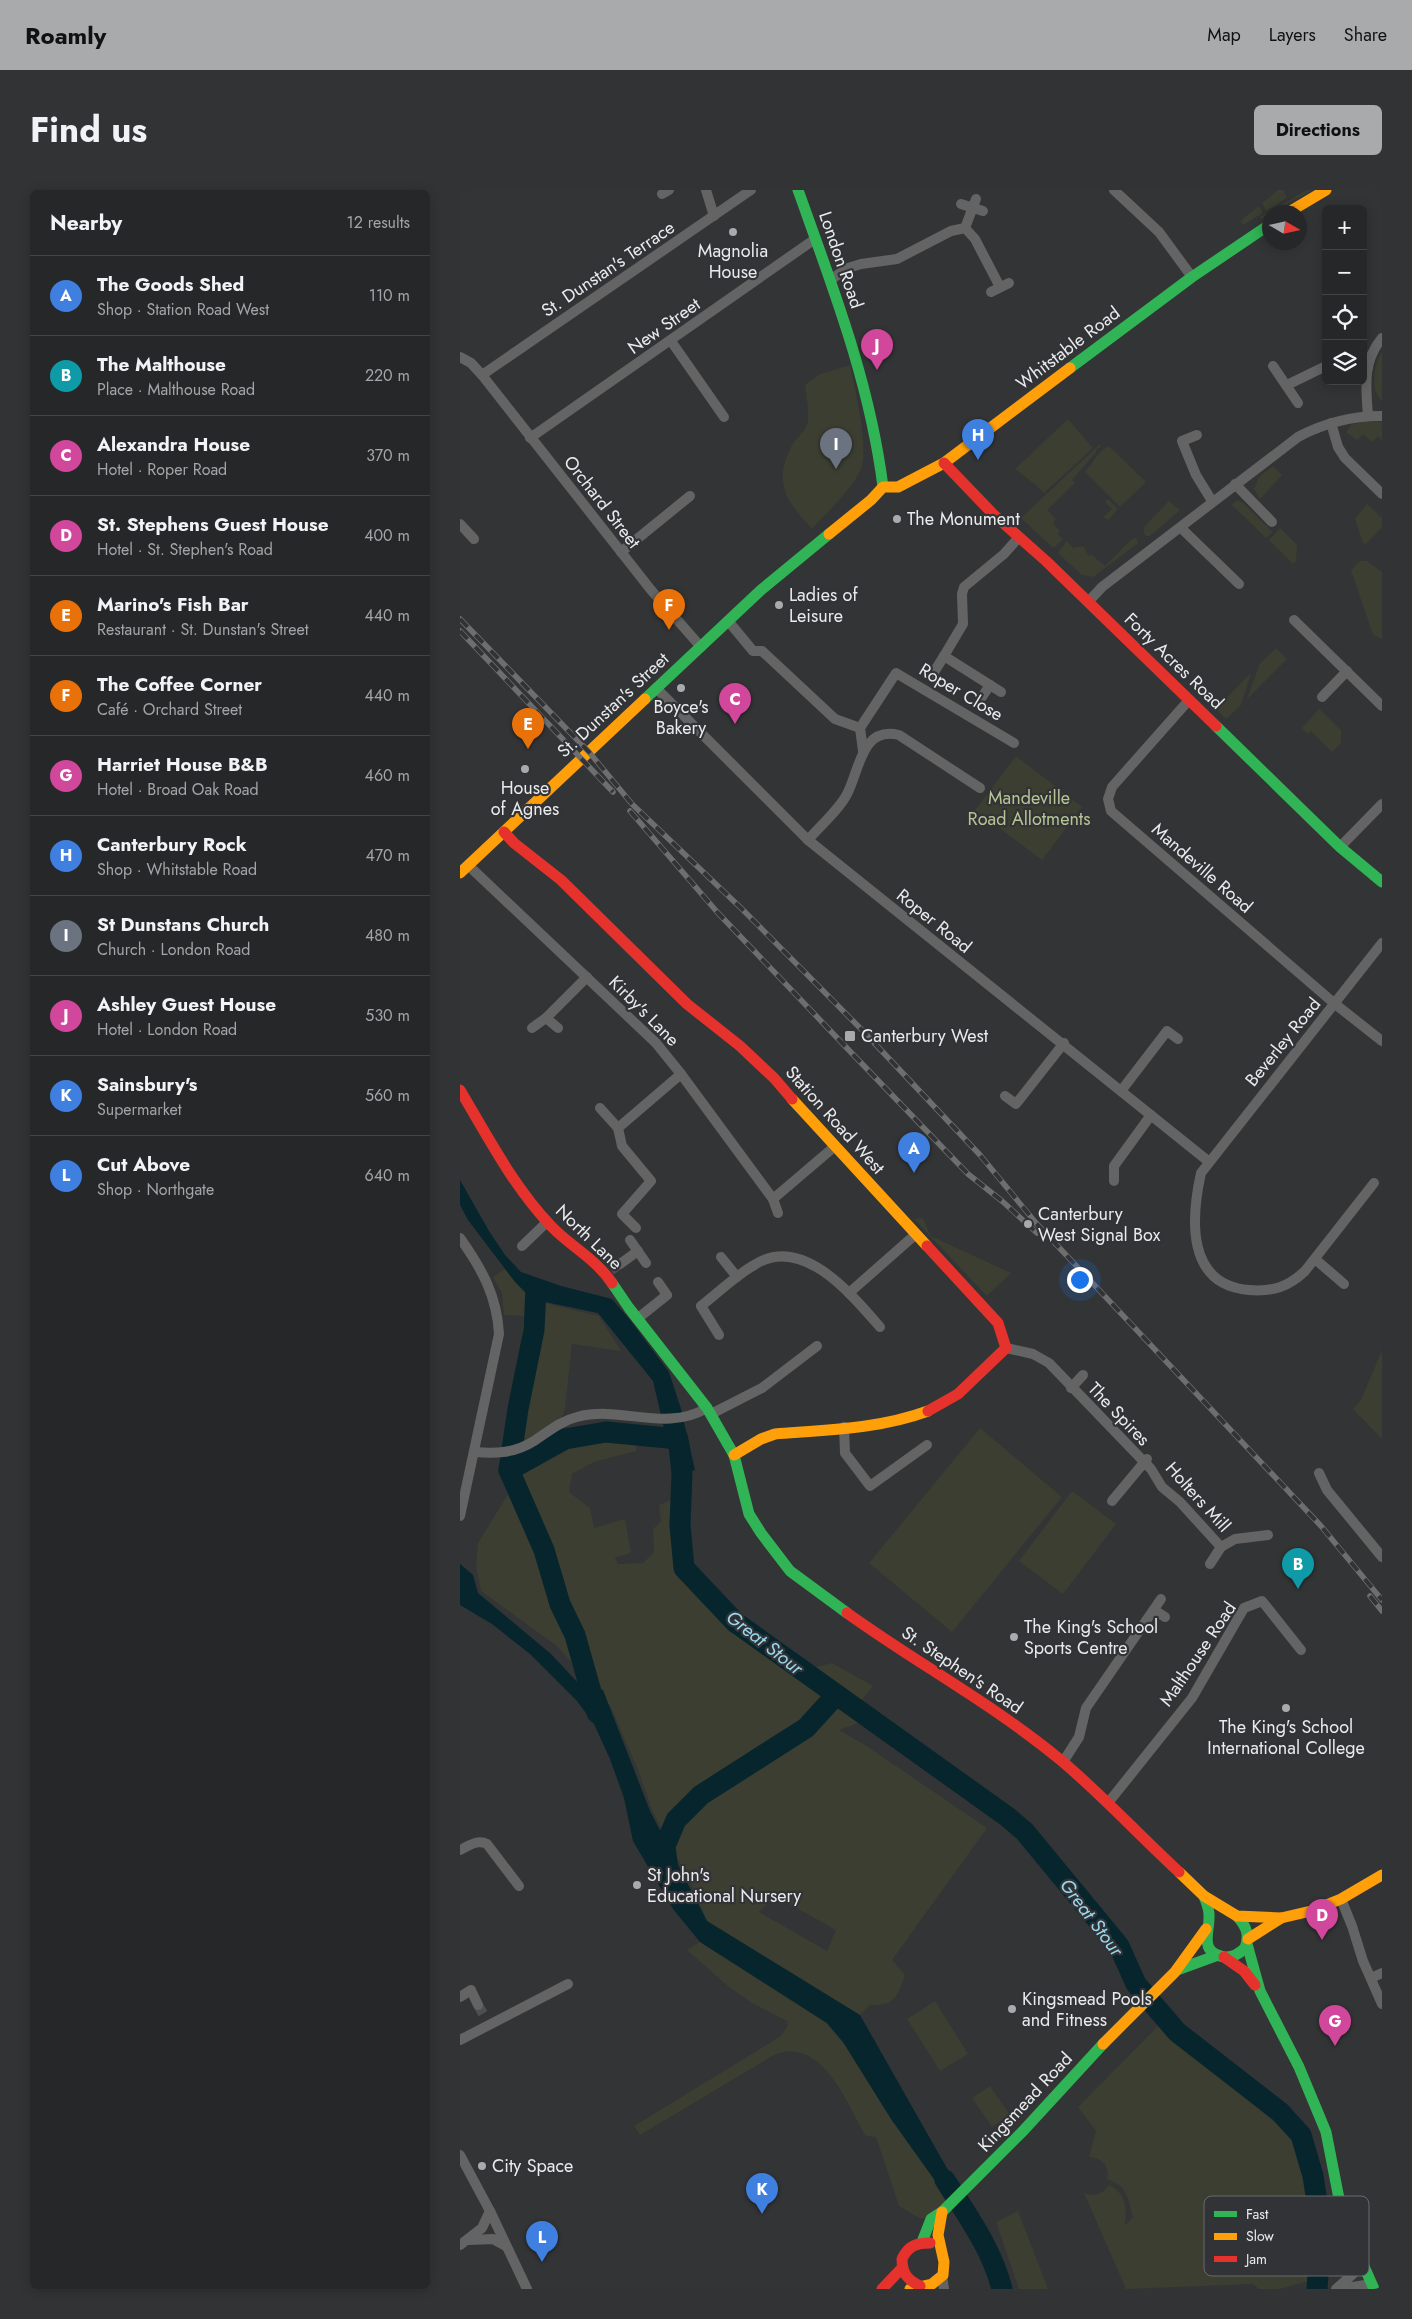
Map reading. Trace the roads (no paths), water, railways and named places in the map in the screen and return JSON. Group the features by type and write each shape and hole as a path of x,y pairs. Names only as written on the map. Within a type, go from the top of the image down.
{"main road":[{"name":"London Road","path":"798,190 830,280 873,420 883,487"},
{"path":"1301,205 1326,190"},
{"name":"Whitstable Road","path":"883,487 898,487 944,463 1192,277 1262,230"},
{"name":"Forty Acres Road","path":"944,463 992,514 1088,602 1340,847 1382,882"},
{"name":"St. Dunstan's Street","path":"465,869 761,590 871,500 883,487"},
{"name":"Station Road West","path":"504,832 514,843 580,898 687,1004 740,1046 760,1065 998,1323 1006,1348"},
{"name":"North Lane","path":"460,1090 518,1188 548,1222 588,1255 612,1270 637,1319 709,1411 734,1454"},
{"path":"734,1454 761,1439 775,1434 882,1424 915,1416 949,1401 1006,1348"},
{"name":"St. Stephen's Road","path":"734,1454 750,1514 761,1533 790,1571 889,1643 980,1700 1063,1762 1204,1896 1235,1915"},
{"name":"St. Stephen's Road","path":"1207,1927 1218,1915 1281,1918 1311,1910 1341,1899 1382,1875"},
{"path":"1204,1896 1209,1915 1206,1942 1213,1952 1244,1971 1260,1991 1300,2067 1326,2132 1339,2196"},
{"path":"1235,1915 1247,1926 1248,1942 1260,1991"},
{"name":"St. Stephen's Road","path":"1221,1956 1240,1952 1248,1942 1281,1918"},
{"name":"Kingsmead Road","path":"882,2289 902,2268 902,2261 908,2249 922,2242 931,2219 979,2176 1159,1986 1175,1972 1207,1927"},
{"name":"Kingsmead Road","path":"1175,1972 1196,1962 1221,1956"},
{"path":"902,2268 908,2279 921,2287 932,2284 942,2276 945,2263 938,2235 942,2211"},
{"path":"922,2242 929,2243 941,2251"}],"street":[{"path":"706,190 714,216"},
{"name":"St. Dunstan's Terrace","path":"482,374 751,190"},
{"path":"1114,190 1159,232 1192,277"},
{"path":"965,228 974,203"},
{"path":"961,204 974,203 983,211"},
{"path":"830,280 848,268 861,264 897,259 951,231 965,228"},
{"path":"965,228 975,238 1000,287"},
{"name":"New Street","path":"530,438 815,239"},
{"path":"1367,359 1382,338"},
{"path":"671,341 724,417"},
{"name":"Orchard Street","path":"460,357 471,363 482,374 530,438 672,616 701,647"},
{"path":"1274,366 1298,403"},
{"path":"1287,386 1322,368"},
{"path":"1366,385 1368,416"},
{"path":"1088,602 1102,587 1298,437 1331,423 1368,416 1382,416"},
{"path":"1331,423 1338,447 1345,458 1382,494"},
{"path":"1197,435 1182,441 1196,475 1212,501"},
{"path":"1235,484 1272,522"},
{"path":"621,552 690,496"},
{"path":"460,524 474,539"},
{"path":"1181,528 1239,584"},
{"path":"931,678 963,624 962,594 964,586 1004,554 1019,537"},
{"path":"1294,620 1382,706"},
{"path":"728,622 753,650 762,651 835,719 860,728 863,751"},
{"path":"944,656 1001,692"},
{"path":"1322,697 1346,671"},
{"name":"Roper Close","path":"860,728 896,673 1014,743"},
{"path":"982,697 990,685"},
{"name":"Roper Road","path":"656,688 808,840 1208,1161"},
{"name":"Mandeville Road","path":"1188,700 1112,787 1109,793 1108,805 1111,811 1335,1004 1382,1041"},
{"path":"808,840 848,793 863,751 877,737 887,732 899,734 980,788"},
{"path":"1340,847 1382,804"},
{"name":"Kirby's Lane","path":"465,869 587,977 656,1043 682,1074 773,1199 778,1213"},
{"name":"Beverley Road","path":"1374,1183 1315,1259 1293,1281 1274,1290 1262,1291 1233,1287 1220,1282 1212,1275 1200,1254 1194,1220 1194,1205 1201,1173 1208,1161 1382,943"},
{"path":"532,1028 546,1018 587,977"},
{"path":"546,1018 558,1028"},
{"path":"1122,1091 1167,1031 1178,1039"},
{"path":"1005,1096 1016,1104 1064,1044"},
{"path":"618,1128 682,1074"},
{"path":"600,1108 618,1128 622,1146 651,1180 622,1214 636,1228"},
{"path":"1114,1181 1114,1166 1151,1115"},
{"path":"773,1199 834,1147"},
{"path":"522,1246 548,1222"},
{"path":"849,1292 916,1234"},
{"path":"460,1238 491,1288 498,1315 499,1334 460,1516"},
{"path":"630,1240 646,1263"},
{"path":"612,1270 638,1251"},
{"path":"721,1257 737,1277"},
{"path":"720,1335 701,1306 737,1277 766,1259 791,1257 816,1266 849,1292 880,1327"},
{"path":"1315,1259 1344,1284"},
{"path":"637,1319 667,1295 658,1282"},
{"path":"475,1452 503,1453 532,1443 557,1425 577,1417 608,1414 657,1419 693,1417 762,1388 817,1346"},
{"name":"The Spires","path":"1006,1348 1033,1354 1049,1363 1071,1388 1148,1464 1112,1501"},
{"name":"The Spires","path":"1071,1388 1083,1375"},
{"path":"844,1427 845,1454 870,1486 927,1444"},
{"name":"Holters Mill","path":"1148,1464 1162,1487 1180,1502 1222,1547"},
{"path":"1319,1473 1328,1490 1382,1557"},
{"name":"Holters Mill","path":"1210,1564 1222,1547 1235,1539 1268,1535"},
{"path":"1063,1762 1079,1737 1086,1708 1161,1599"},
{"name":"Malthouse Road","path":"1108,1803 1192,1698 1244,1608 1262,1601 1301,1650"},
{"path":"1154,1610 1165,1617"},
{"path":"460,1850 476,1842 482,1841 487,1844 519,1886"},
{"path":"1341,1899 1382,2004"},
{"path":"1371,1978 1382,1973"},
{"path":"460,2040 486,2021 525,2007 568,1984"},
{"path":"460,1997 471,1990 478,2005"},
{"path":"460,2156 490,2210 527,2289"},
{"path":"464,2242 482,2228 490,2210"},
{"path":"464,2242 493,2240 506,2246"},
{"path":"942,2276 944,2289"},
{"path":"1336,2289 1352,2276"},
{"path":"1341,2289 1372,2287"}],"water":[{"path":"460,1180 489,1231 505,1255 521,1272 561,1286 612,1299 630,1320 669,1372 681,1409 695,1470 675,1475 653,1381 598,1313 545,1302 528,1295 515,1282 468,1220 460,1205"},
{"path":"460,1564 473,1575 478,1593 551,1654 580,1685 603,1690 650,1811 707,1921 860,2015 961,2193 951,2203 891,2119 843,2042 827,2023 700,1942 673,1909 633,1841 624,1798 610,1759 594,1724 577,1701 530,1654 492,1624 460,1605"}],"waterway":[{"name":"Great Stour","path":"536,1289 534,1330 518,1409 509,1470 544,1550 560,1604 575,1635 597,1713"},
{"name":"Great Stour","path":"509,1470 565,1439 606,1432 678,1439"},
{"name":"Great Stour","path":"679,1445 682,1473 680,1525 684,1568 735,1622 1009,1818 1025,1832 1119,1946 1136,1984 1177,2032 1280,2112 1301,2135 1313,2176 1316,2196"},
{"name":"Great Stour","path":"668,1871 665,1846 676,1820 701,1795 806,1728 836,1695"},
{"name":"Great Stour","path":"945,2180 985,2246 998,2274 1002,2289"},
{"name":"Great Stour","path":"1317,2289 1318,2276"}],"tunnel":[{"path":"611,1270 620,1264"},
{"path":"478,2005 485,2017"}],"railway":[{"path":"460,619 589,752 632,804 742,909 862,1030 980,1155 1036,1223 1321,1526 1382,1600"},
{"path":"460,631 613,792"},
{"path":"630,811 718,913 968,1174 1002,1201 1037,1233"},
{"path":"1370,1596 1382,1611"}],"place":[{"name":"Magnolia House","path":"733,232"},
{"name":"Ashley Guest House","path":"877,370"},
{"name":"Canterbury Rock","path":"978,460"},
{"name":"St Dunstans Church","path":"836,469"},
{"name":"The Monument","path":"897,519"},
{"name":"Ladies of Leisure","path":"779,605"},
{"name":"The Coffee Corner","path":"669,630"},
{"name":"Boyce's Bakery","path":"681,688"},
{"name":"Alexandra House","path":"735,724"},
{"name":"Marino's Fish Bar","path":"528,749"},
{"name":"House of Agnes","path":"525,769"},
{"name":"Canterbury West","path":"850,1036"},
{"name":"The Goods Shed","path":"914,1173"},
{"name":"Canterbury West Signal Box","path":"1028,1224"},
{"name":"The Malthouse","path":"1298,1589"},
{"name":"The King's School Sports Centre","path":"1014,1637"},
{"name":"The King's School International College","path":"1286,1708"},
{"name":"St John's Educational Nursery","path":"637,1885"},
{"name":"St. Stephens Guest House","path":"1322,1940"},
{"name":"Kingsmead Pools and Fitness","path":"1012,2009"},
{"name":"Harriet House B&B","path":"1335,2046"},
{"name":"City Space","path":"482,2166"},
{"name":"Sainsbury's","path":"762,2214"},
{"name":"Cut Above","path":"542,2262"}],"park label":[{"name":"Mandeville Road Allotments","path":"1029,808"}]}
